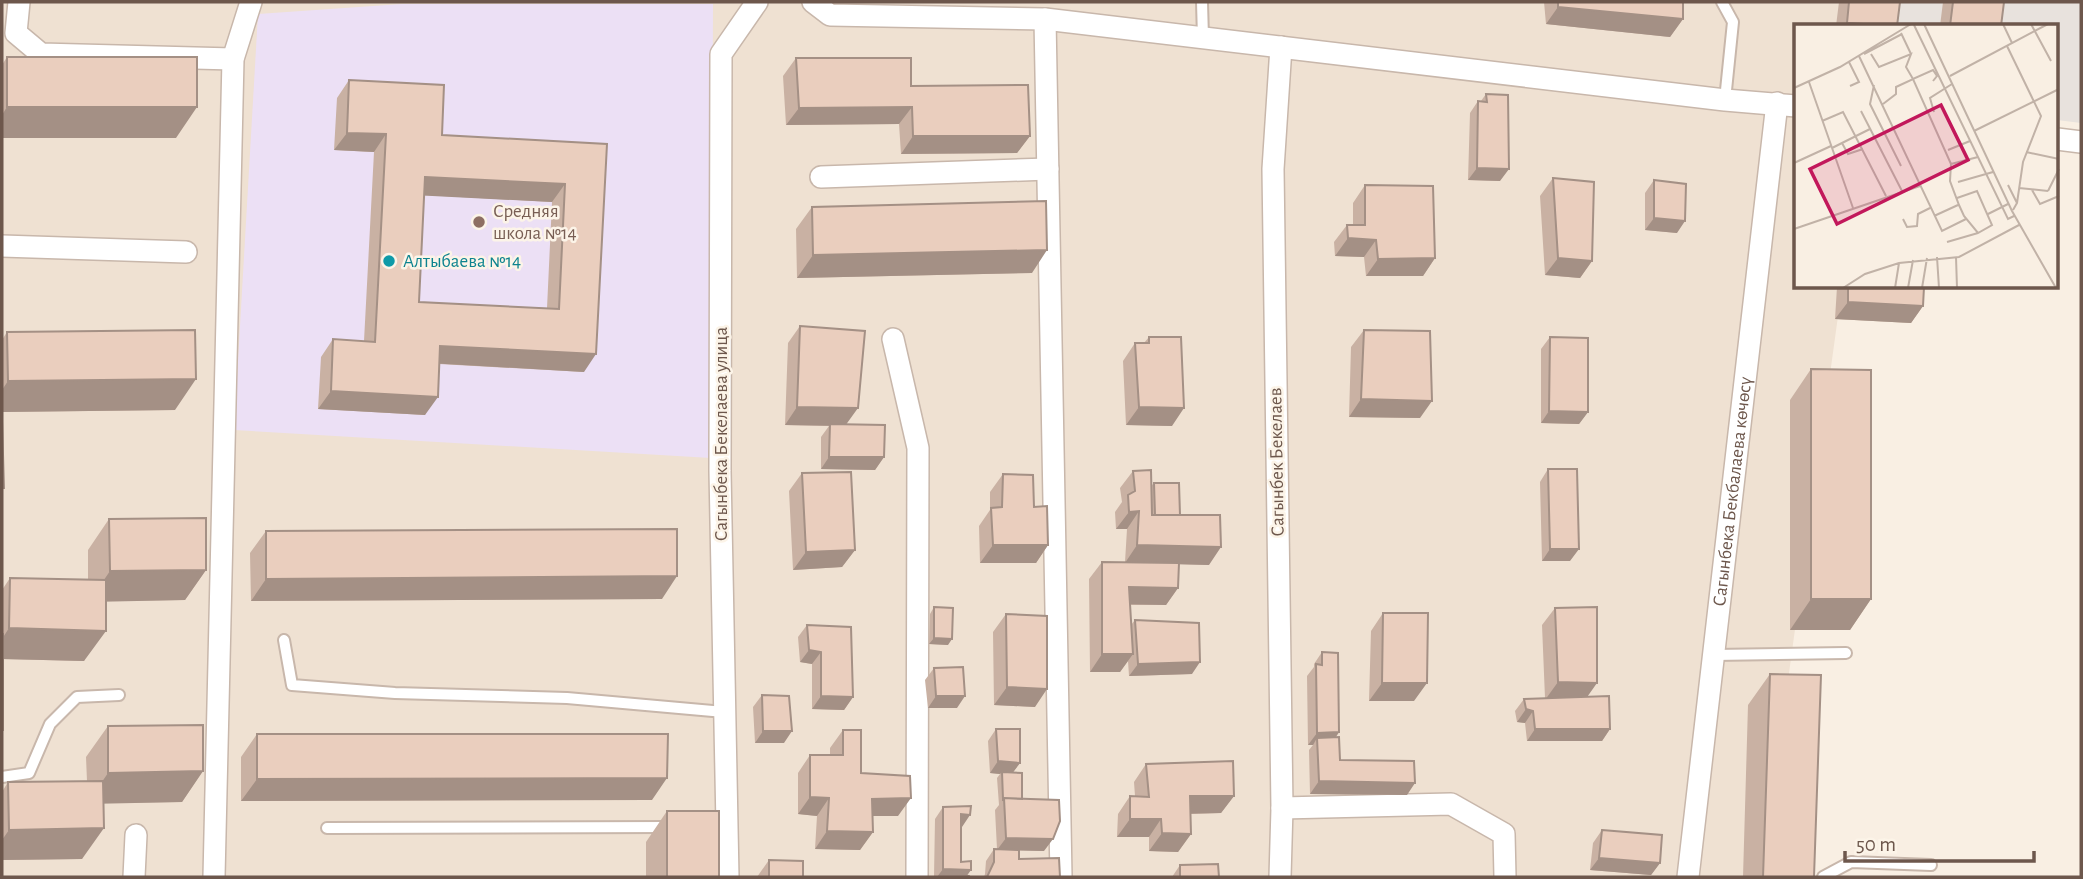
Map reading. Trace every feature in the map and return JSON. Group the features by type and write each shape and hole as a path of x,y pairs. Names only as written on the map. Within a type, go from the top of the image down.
{"street":[{"path":"19,2 16,33 41,54 233,59"},
{"path":"214,877 233,59 251,2"},
{"name":"Сагынбека Бекелаева улица","path":"728,877 720,827 724,712 721,54 757,2"},
{"path":"813,2 830,15 1045,19 1725,100 1787,104"},
{"path":"1045,19 1061,877"},
{"name":"Сагынбек Бекелаев","path":"1280,877 1282,808 1273,169 1281,47"},
{"name":"Сагынбека Бекбалаева көчөсү","path":"1688,877 1714,655 1787,104"},
{"path":"2058,139 2081,142"},
{"path":"821,177 1048,169"},
{"path":"2,246 186,252"},
{"path":"893,339 918,447 917,877"},
{"path":"1282,808 1451,804 1504,834 1505,877"},
{"path":"134,877 136,835"}],"lane":[{"path":"1202,2 1203,37"},
{"path":"1722,2 1733,22 1725,100"},
{"path":"284,640 292,685 395,693 566,698 724,712"},
{"path":"1714,655 1846,653"},
{"path":"2,777 29,773 50,724 77,697 119,695"},
{"path":"327,828 685,827"},
{"path":"1823,877 1851,862 1931,865"}],"shaded area":[{"path":"2,2 1882,2 1878,24 1794,24 1794,289 1842,289 1761,877 2,877"},
{"path":"1849,2 2081,2 2081,123 2058,120 2058,24 1845,24"},
{"name":"Средняя школа №14","path":"402,4 713,4 711,458 234,430 258,14"}],"building":[{"path":"1558,2 1683,2 1683,19 1558,7"},
{"path":"1849,2 1900,2 1897,24 1847,23"},
{"path":"1953,2 2004,2 2001,24 1950,24"},
{"path":"7,57 197,57 197,107 7,107"},
{"path":"796,58 911,58 911,86 1028,85 1030,136 913,136 912,107 799,108"},
{"name":"Алтыбаева №14","path":"349,80 444,85 442,135 607,144 596,354 440,346 438,397 331,391 333,339 375,342 386,134 347,133","holes":["425,177 565,184 559,309 419,302"]},
{"path":"1486,94 1508,95 1509,169 1477,168 1478,101 1487,102"},
{"path":"1553,178 1594,182 1592,261 1558,258"},
{"path":"1654,180 1686,184 1685,221 1654,218"},
{"path":"1365,185 1433,186 1435,258 1378,259 1376,240 1348,238 1347,225 1365,225"},
{"path":"1046,201 1047,250 813,255 812,207"},
{"path":"1848,289 1924,289 1923,306 1848,302"},
{"path":"800,326 865,331 858,408 797,407"},
{"path":"195,330 196,379 8,381 7,332"},
{"path":"1364,330 1430,331 1432,401 1361,399"},
{"path":"1149,337 1181,337 1184,408 1139,407 1135,343 1149,343"},
{"path":"1550,337 1588,338 1588,412 1549,411"},
{"path":"1811,369 1871,370 1871,599 1811,599"},
{"path":"2,421 4,488 2,488"},
{"path":"830,424 885,425 884,457 829,457"},
{"path":"1548,469 1577,469 1579,549 1550,549"},
{"path":"1151,470 1152,515 1220,515 1221,547 1137,545 1139,511 1129,512 1128,495 1135,491 1133,471"},
{"path":"851,472 855,550 806,552 802,473"},
{"path":"1003,474 1033,475 1034,507 1047,506 1048,545 993,545 991,508 1002,507"},
{"path":"1154,483 1179,483 1180,515 1155,515"},
{"path":"206,518 206,570 110,571 109,519"},
{"path":"677,529 677,576 266,579 266,531"},
{"path":"1102,562 1179,563 1178,588 1129,587 1133,654 1102,654"},
{"path":"10,578 106,580 106,631 9,628"},
{"path":"934,607 953,608 952,639 934,638"},
{"path":"1597,607 1597,683 1558,682 1555,608"},
{"path":"1383,613 1428,613 1427,683 1382,683"},
{"path":"1006,614 1047,616 1047,689 1007,687"},
{"path":"1135,620 1199,623 1200,662 1138,664"},
{"path":"807,625 851,627 853,697 821,696 821,652 809,650"},
{"path":"3,634 3,730 2,730"},
{"path":"1322,652 1338,653 1339,732 1317,733 1316,664 1322,665"},
{"path":"963,667 965,696 936,696 934,668"},
{"path":"1770,674 1821,675 1814,877 1763,877"},
{"path":"762,695 789,696 792,731 763,731"},
{"path":"1609,696 1610,729 1535,729 1533,711 1526,709 1524,699"},
{"path":"203,725 203,771 108,773 108,726"},
{"path":"996,729 1020,729 1020,763 998,761"},
{"path":"843,730 861,730 861,773 910,776 911,798 872,799 873,832 827,831 829,798 810,797 810,755 843,755"},
{"path":"257,734 668,734 667,778 257,779"},
{"path":"1339,737 1340,760 1414,761 1415,783 1319,781 1317,738"},
{"path":"1233,761 1234,796 1190,796 1191,834 1162,833 1161,819 1130,819 1130,796 1149,797 1146,764"},
{"path":"1002,772 1022,773 1022,799 1003,799"},
{"path":"103,781 104,828 9,830 8,782"},
{"path":"1004,798 1059,800 1060,821 1053,839 1006,838"},
{"path":"971,806 970,815 961,814 961,862 971,861 971,870 943,869 943,807"},
{"path":"667,811 719,811 719,877 667,877"},
{"path":"1602,830 1662,835 1660,863 1599,858"},
{"path":"994,849 1019,850 1019,859 1059,858 1060,877 987,877 994,862"},
{"path":"769,860 803,861 803,877 769,877"},
{"path":"1218,864 1219,877 1180,877 1180,865"},
{"path":"942,875 968,876 942,877"}],"place":[{"name":"Средняя школа №14","path":"479,222"},
{"name":"Алтыбаева №14","path":"389,261"}]}
